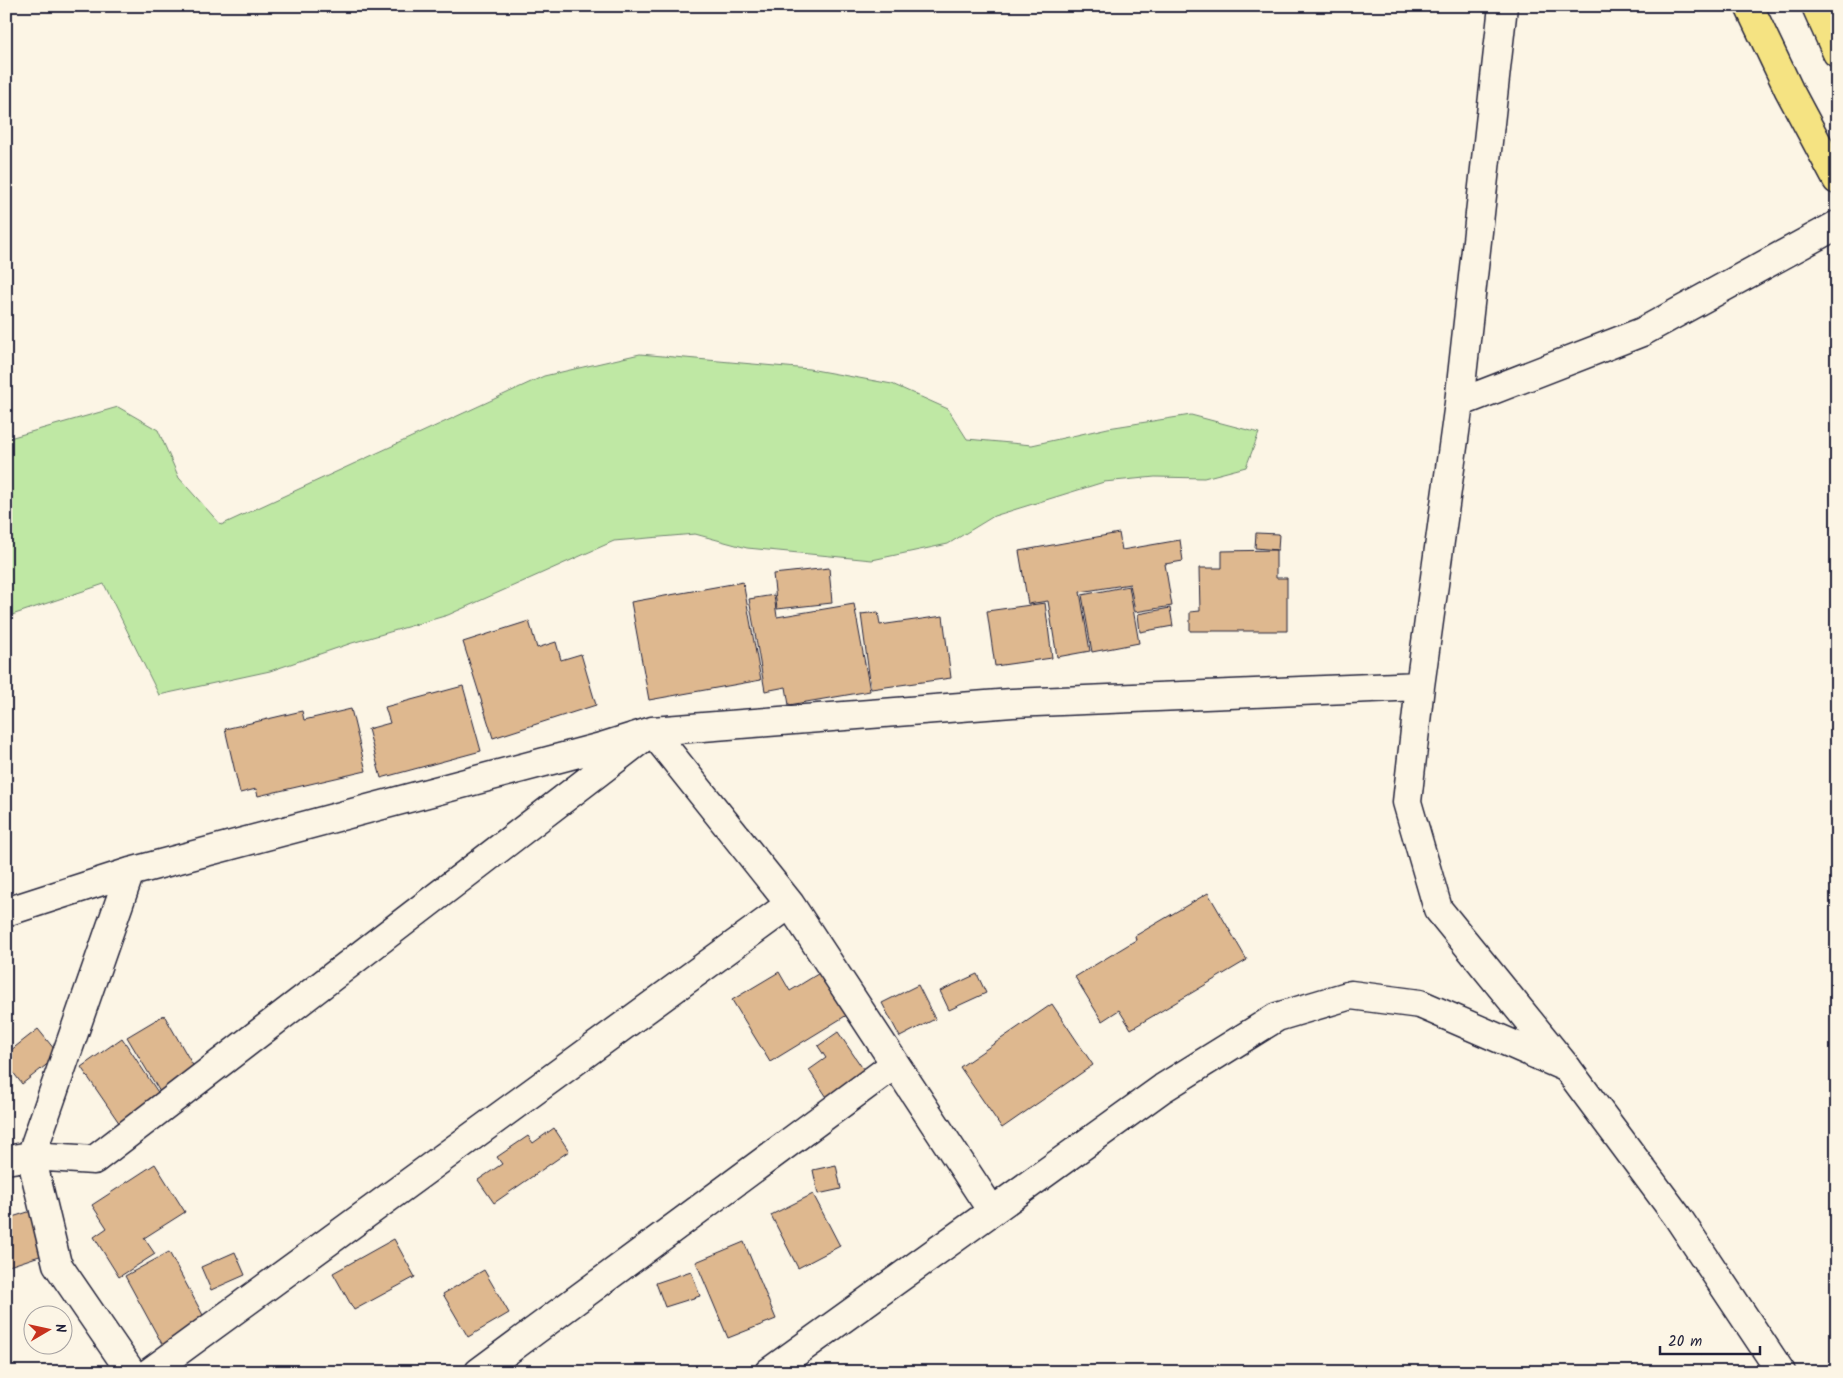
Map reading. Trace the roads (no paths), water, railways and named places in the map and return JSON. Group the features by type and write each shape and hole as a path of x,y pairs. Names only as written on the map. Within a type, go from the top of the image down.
{"highway":[{"path":"1749,6 1789,90 1837,180"},
{"path":"1816,6 1837,53"}],"street":[{"path":"1503,6 1459,403 1420,686 1407,802 1438,909 1567,1068 1677,1216 1781,1372"},
{"path":"1459,403 1642,332 1837,225"},
{"path":"6,912 130,872 601,747 652,731 1012,703 1420,686"},
{"path":"652,731 790,904 992,1211"},
{"path":"19,1158 94,1160 652,731"},
{"path":"130,872 19,1158 58,1264 131,1372"},
{"path":"150,1372 790,904"},
{"path":"769,1372 1163,1088 1277,1017 1351,995 1420,1004 1567,1068"},
{"path":"479,1372 896,1064"}]}
